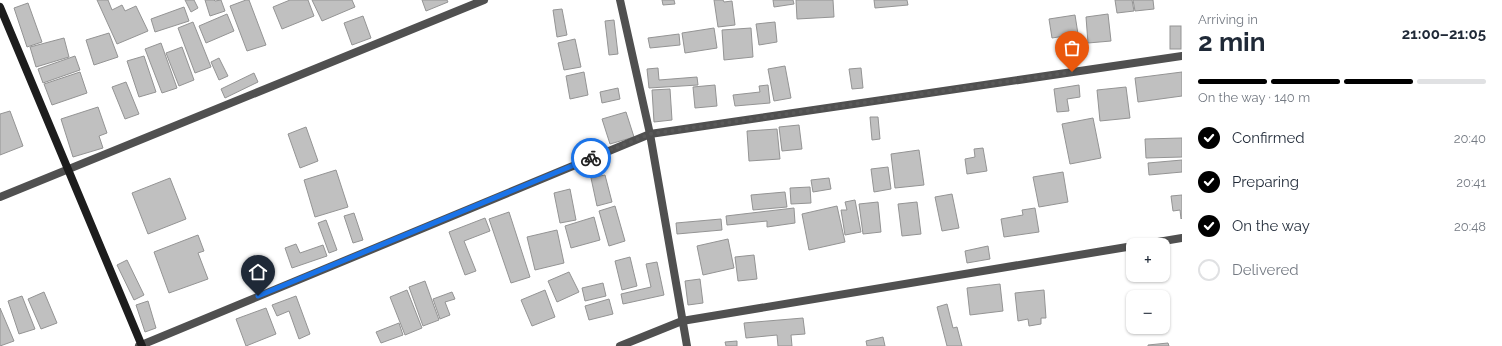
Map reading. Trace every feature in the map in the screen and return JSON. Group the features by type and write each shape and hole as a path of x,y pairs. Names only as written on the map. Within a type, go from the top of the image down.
{"main road":[{"path":"0,7 69,169 141,346"}],"street":[{"path":"0,197 484,0"},
{"path":"620,0 650,134 687,346"},
{"path":"141,346 650,134 1182,56"},
{"path":"1170,240 1182,238"},
{"path":"620,346 682,321 1126,247"}],"building":[{"path":"97,0 108,0 112,10 122,5 125,11 136,6 148,31 117,44"},
{"path":"185,0 194,0 198,8 191,12"},
{"path":"205,0 221,0 225,11 210,16"},
{"path":"249,0 266,45 247,51 230,6"},
{"path":"290,0 308,0 314,16 282,29 273,7"},
{"path":"312,0 352,0 355,7 322,21"},
{"path":"422,0 447,0 448,2 426,11"},
{"path":"662,0 674,0 675,4 663,5"},
{"path":"714,0 723,0 724,2 732,1 735,25 718,27"},
{"path":"773,0 793,0 794,4 774,7"},
{"path":"796,0 833,0 834,17 797,19"},
{"path":"874,0 907,0 908,5 875,8"},
{"path":"1115,0 1132,0 1134,11 1117,13"},
{"path":"1133,0 1153,0 1154,9 1135,11"},
{"path":"28,3 42,42 27,47 14,8"},
{"path":"184,7 189,21 155,32 151,19"},
{"path":"562,9 567,35 557,37 553,10"},
{"path":"227,14 234,31 206,43 199,26"},
{"path":"1108,14 1111,41 1088,43 1086,17"},
{"path":"1075,15 1078,34 1052,38 1049,19"},
{"path":"363,16 371,38 352,45 344,23"},
{"path":"614,20 618,54 609,55 605,21"},
{"path":"193,22 211,67 195,73 178,28"},
{"path":"775,22 777,42 759,45 756,24"},
{"path":"1170,26 1181,26 1181,49 1170,49"},
{"path":"714,28 717,48 685,53 682,33"},
{"path":"751,28 753,57 724,60 722,30"},
{"path":"109,33 118,57 94,65 86,40"},
{"path":"679,34 680,45 650,48 648,38"},
{"path":"64,38 69,57 36,67 30,47"},
{"path":"575,39 581,67 564,70 558,43"},
{"path":"161,43 177,88 162,93 145,49"},
{"path":"182,47 194,80 179,86 166,53"},
{"path":"75,56 80,70 43,83 38,69"},
{"path":"144,56 156,92 139,97 127,61"},
{"path":"219,58 228,76 219,80 211,62"},
{"path":"785,66 791,98 774,101 768,69"},
{"path":"658,68 659,80 697,77 698,85 649,88 647,69"},
{"path":"861,68 863,88 852,89 849,69"},
{"path":"80,72 87,93 52,105 44,84"},
{"path":"584,72 588,95 570,99 566,76"},
{"path":"1182,72 1182,96 1138,102 1135,78"},
{"path":"254,73 258,82 225,98 221,89"},
{"path":"126,82 139,114 125,119 112,87"},
{"path":"715,85 717,106 695,108 693,87"},
{"path":"768,85 770,103 735,106 733,95 760,92 759,86"},
{"path":"1079,85 1080,97 1067,99 1069,111 1057,112 1054,89"},
{"path":"1126,87 1130,118 1100,121 1097,90"},
{"path":"618,88 620,99 602,103 600,92"},
{"path":"670,89 672,120 654,122 652,90"},
{"path":"98,107 107,133 99,136 103,148 73,157 61,119"},
{"path":"10,111 23,146 0,155 0,114"},
{"path":"626,112 634,137 610,144 602,119"},
{"path":"870,117 878,117 880,139 872,140"},
{"path":"1093,118 1101,158 1070,164 1062,124"},
{"path":"799,125 802,149 782,151 779,127"},
{"path":"306,127 318,161 300,168 288,134"},
{"path":"777,129 780,159 749,161 747,131"},
{"path":"1182,138 1182,157 1146,158 1145,139"},
{"path":"983,148 987,171 967,174 965,159 975,157 974,149"},
{"path":"919,150 924,185 895,188 891,154"},
{"path":"1182,160 1182,172 1149,175 1148,163"},
{"path":"888,167 891,189 874,192 871,169"},
{"path":"336,170 348,207 315,217 304,180"},
{"path":"1063,172 1068,202 1039,207 1033,177"},
{"path":"605,175 612,202 597,206 591,178"},
{"path":"170,178 186,219 148,234 132,193"},
{"path":"829,178 831,189 813,192 811,180"},
{"path":"810,187 811,203 791,204 790,188"},
{"path":"570,189 576,220 560,223 554,193"},
{"path":"785,192 787,207 753,210 751,195"},
{"path":"952,194 959,228 942,231 935,197"},
{"path":"1182,195 1181,219 1180,210 1173,211 1171,196"},
{"path":"855,200 861,232 845,235 841,210 847,210 845,202"},
{"path":"878,202 881,232 863,234 859,204"},
{"path":"917,202 921,234 902,236 898,204"},
{"path":"615,206 625,241 609,246 599,211"},
{"path":"837,206 845,242 809,250 802,214"},
{"path":"794,208 795,223 767,227 767,221 727,225 726,216"},
{"path":"1035,208 1039,232 1004,237 1001,219 1023,215 1022,210"},
{"path":"509,212 530,277 511,283 489,219"},
{"path":"354,213 363,240 353,243 344,216"},
{"path":"594,217 600,240 571,248 565,226"},
{"path":"485,218 490,231 464,241 476,271 465,275 449,232"},
{"path":"721,219 722,230 677,234 676,223"},
{"path":"326,220 337,250 329,253 318,223"},
{"path":"557,230 564,263 535,270 527,237"},
{"path":"198,235 204,251 198,253 208,279 169,293 154,252"},
{"path":"728,239 734,268 703,275 697,246"},
{"path":"296,244 300,253 323,245 327,256 292,268 285,248"},
{"path":"988,246 990,259 967,263 965,251"},
{"path":"754,255 757,279 738,281 735,257"},
{"path":"630,257 637,286 622,290 615,261"},
{"path":"127,260 144,295 134,300 117,265"},
{"path":"657,262 664,295 623,304 621,294 651,287 646,264"},
{"path":"569,272 579,292 557,302 548,281"},
{"path":"700,279 703,303 688,305 685,281"},
{"path":"425,281 439,320 423,326 409,287"},
{"path":"603,283 606,296 585,301 582,288"},
{"path":"1000,284 1003,311 970,315 967,288"},
{"path":"407,290 422,328 405,335 390,297"},
{"path":"545,290 555,317 532,326 521,300"},
{"path":"1044,290 1046,318 1041,318 1041,324 1029,326 1028,319 1018,321 1015,293"},
{"path":"44,292 57,323 41,329 28,299"},
{"path":"452,292 455,299 445,302 450,315 440,319 433,299"},
{"path":"22,296 35,329 19,334 8,301"},
{"path":"296,296 310,334 299,339 289,311 277,316 272,305"},
{"path":"609,299 613,314 589,320 585,306"},
{"path":"148,301 156,328 145,332 136,305"},
{"path":"947,304 953,328 957,327 962,346 947,346 937,307"},
{"path":"0,308 14,341 0,346"},
{"path":"266,308 276,334 246,346 236,319"},
{"path":"803,318 805,334 791,335 792,346 778,346 777,335 746,338 744,323"},
{"path":"399,323 403,335 381,343 376,332"},
{"path":"883,337 885,346 867,346 866,341"},
{"path":"737,341 737,346 726,346 725,342"},
{"path":"1168,343 1169,346 1148,346 1148,345"}],"way so far":[{"path":"591,158 650,134 1072,72"}],"route":[{"path":"258,296 591,158"}]}
